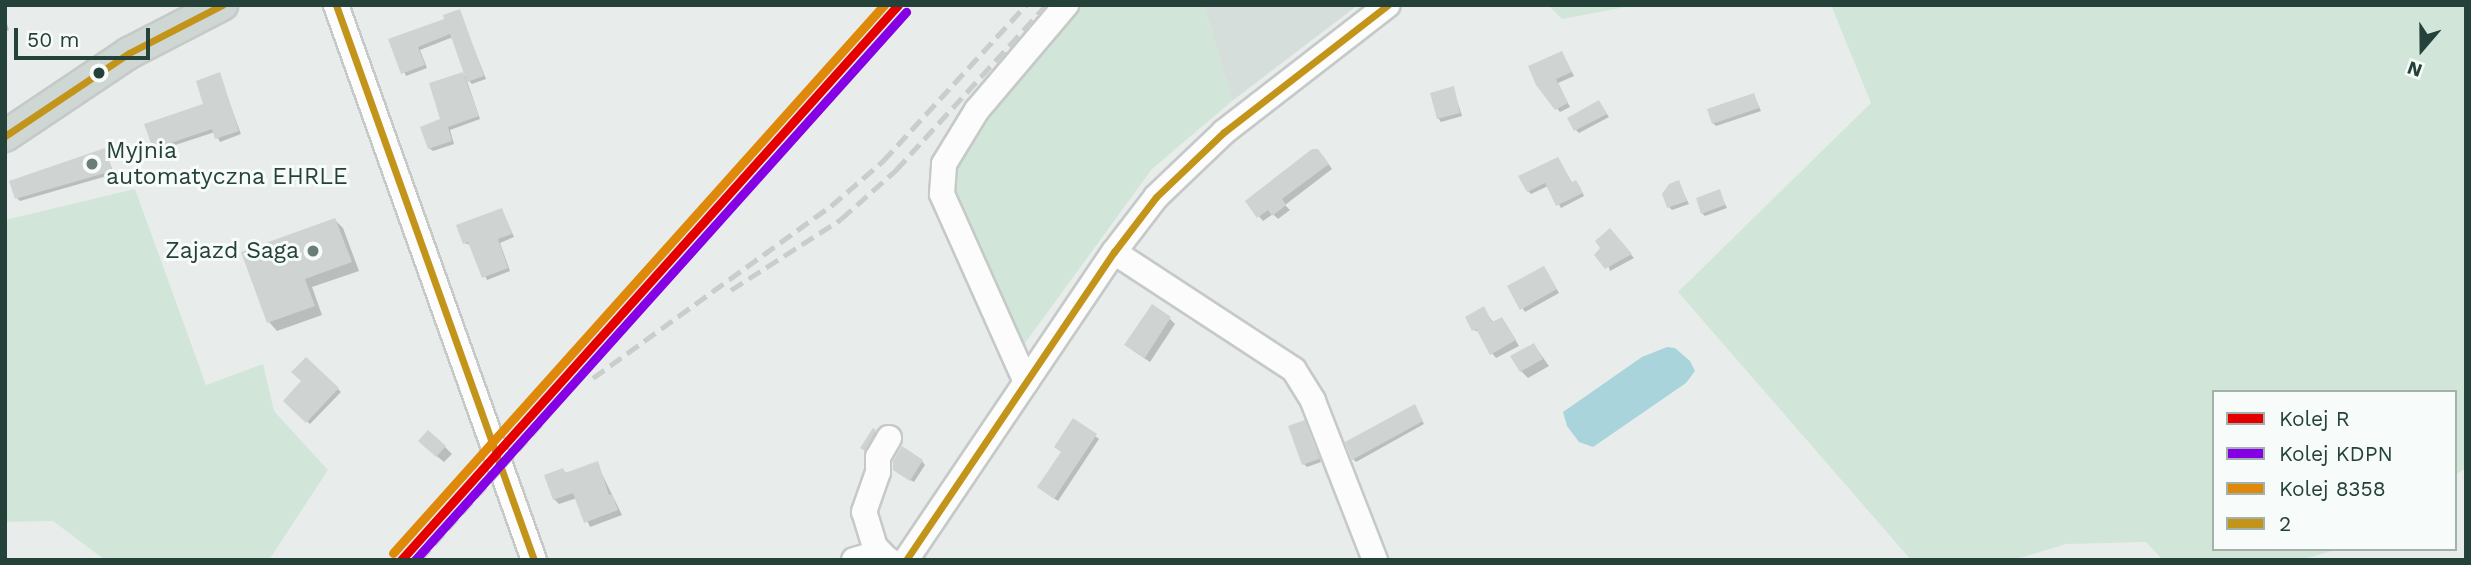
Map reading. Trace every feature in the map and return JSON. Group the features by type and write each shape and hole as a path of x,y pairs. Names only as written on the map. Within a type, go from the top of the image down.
{"main road":[{"path":"5,136 129,53 222,5"}],"street":[{"path":"336,5 534,560"},
{"path":"1026,382 942,194 944,164 977,110 1066,5"},
{"path":"893,559 1026,382 1114,252 1156,197 1196,156 1267,97 1388,5"},
{"path":"1114,252 1294,370 1313,401 1375,560"},
{"path":"889,438 878,457 878,472 864,512 875,547 893,559"},
{"path":"854,560 866,555 893,559"}],"shaded area":[{"path":"1204,5 1358,5 1232,101"}],"green space":[{"path":"1081,5 1204,5 1232,101 1152,169 1009,365 932,190 954,180 964,153 1000,100"},
{"path":"1548,5 1636,5 1562,19"},
{"path":"1831,5 2466,5 2466,468 2457,474 2457,390 2212,390 2212,551 2331,551 2301,560 2163,560 2146,542 2066,544 2013,560 1911,560 1678,292 1871,103"},
{"path":"135,189 206,385 263,364 274,411 328,470 269,560 105,560 53,521 5,522 5,220"}],"water":[{"path":"1667,347 1675,348 1690,361 1695,371 1686,383 1593,447 1579,442 1567,426 1563,412 1642,357"}],"building":[{"path":"460,9 484,76 467,82 450,34 418,47 425,65 401,74 388,39 444,19 443,15"},
{"path":"1562,51 1572,72 1556,79 1568,103 1555,110 1536,85 1528,66"},
{"path":"220,72 239,131 215,139 212,129 153,149 144,124 203,104 196,81"},
{"path":"463,72 479,116 448,127 452,141 428,149 420,127 440,119 429,83"},
{"path":"1454,86 1460,113 1437,119 1430,93"},
{"path":"1754,93 1759,108 1712,124 1707,109"},
{"path":"1599,100 1607,114 1574,131 1567,118"},
{"path":"105,148 112,171 15,199 9,181"},
{"path":"1312,149 1318,149 1329,164 1282,199 1286,205 1272,216 1268,210 1257,218 1245,201"},
{"path":"1558,157 1572,182 1576,180 1583,193 1556,206 1545,183 1527,192 1518,176"},
{"path":"1679,180 1687,201 1667,208 1662,194 1669,184"},
{"path":"1720,189 1725,205 1701,214 1696,198"},
{"path":"502,208 512,234 498,239 508,268 482,278 468,242 463,244 456,225"},
{"path":"335,218 352,262 305,279 315,306 267,323 241,252"},
{"path":"1610,228 1632,254 1605,269 1594,255 1600,248 1595,241"},
{"path":"1544,266 1557,289 1520,310 1507,286"},
{"path":"1152,304 1171,317 1145,358 1124,345"},
{"path":"1484,306 1492,322 1502,317 1516,340 1490,355 1476,329 1472,331 1465,317"},
{"path":"1534,343 1543,359 1520,372 1510,356"},
{"path":"306,357 339,388 306,423 283,401 301,381 291,372"},
{"path":"1415,404 1423,421 1352,460 1345,442"},
{"path":"1073,418 1097,434 1054,499 1037,487 1061,452 1054,447"},
{"path":"1305,420 1319,459 1302,465 1288,426"},
{"path":"873,428 876,430 865,451 860,448"},
{"path":"428,430 446,446 436,457 418,441"},
{"path":"902,446 923,460 910,481 893,470 893,461"},
{"path":"598,461 609,495 612,494 618,510 584,523 573,493 553,500 544,475 563,468 565,473"}],"railway":[{"path":"593,378 831,206 883,161 1026,5"},
{"path":"731,290 841,219 896,170 1046,5"},
{"path":"420,560 543,422"}],"rail line":[{"name":"8358","path":"393,553 884,5"},
{"name":"R","path":"401,560 898,5"},
{"name":"KDPN","path":"415,560 906,12"}],"transit line":[{"name":"2","path":"5,136 129,53 222,5"},
{"name":"2","path":"336,5 534,560"},
{"name":"2","path":"906,560 1114,252 1156,197 1224,132 1388,5"}],"place":[{"name":"Myjnia automatyczna EHRLE","path":"92,164"},
{"name":"Zajazd Saga","path":"313,251"}]}
